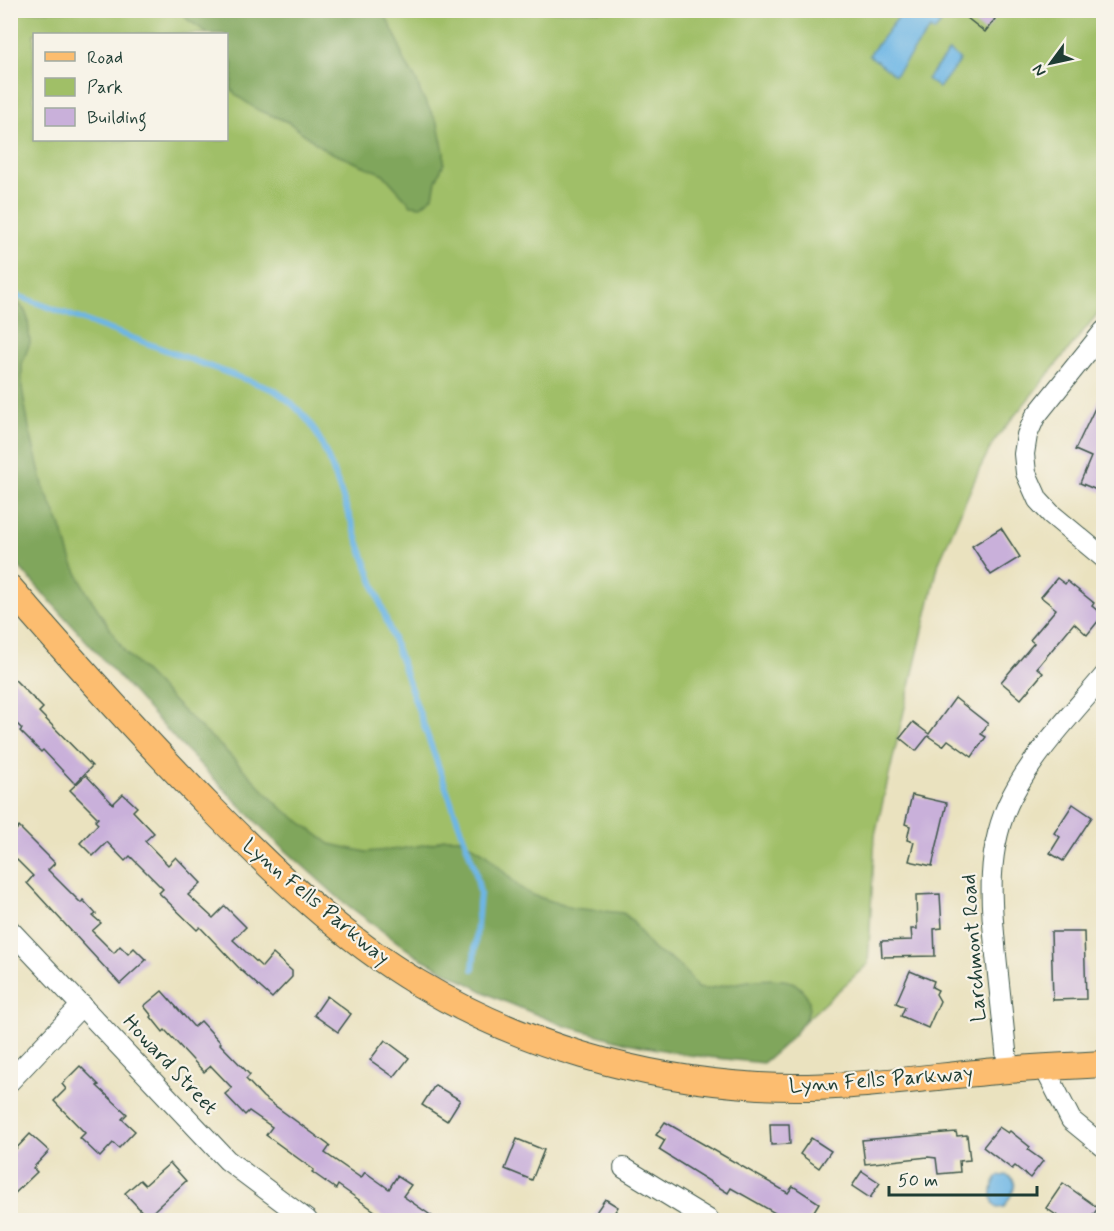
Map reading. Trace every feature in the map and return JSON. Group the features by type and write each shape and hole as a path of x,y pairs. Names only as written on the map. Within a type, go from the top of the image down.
{"main road":[{"name":"Lynn Fells Parkway","path":"10,588 127,720 243,840 296,890 371,952 419,984 470,1012 526,1036 580,1054 660,1074 724,1083 833,1087 1008,1070 1104,1064"}],"street":[{"path":"1104,331 1035,417 1027,435 1024,454 1026,473 1038,500 1051,514 1104,558"},
{"name":"Larchmont Road","path":"1008,1070 990,894 995,845 1011,798 1028,769 1104,676"},
{"name":"Howard Street","path":"10,930 227,1160 307,1221"},
{"path":"10,1081 82,1005"},
{"path":"1044,1067 1071,1120 1104,1147"},
{"path":"624,1168 708,1221"}],"green space":[{"path":"10,11 1103,11 1103,307 994,441 939,562 875,835 868,964 767,1055 340,886 11,531"},
{"path":"181,11 383,11 399,43 403,59 416,79 421,94 438,124 444,163 436,181 433,196 421,206 411,205 383,174 325,150 288,122 258,110 237,96 231,89 233,65 228,57 228,33 208,33 188,20"},
{"path":"10,299 16,300 28,319 30,343 22,364 22,388 44,489 60,524 72,562 86,591 125,652 279,806 330,844 366,852 400,849 434,843 445,838 459,838 485,853 518,886 530,894 572,908 623,913 654,950 673,960 697,988 705,989 771,979 794,983 809,1000 809,1010 805,1020 789,1040 763,1063 688,1055 627,1043 562,1025 494,997 415,955 342,901 273,839 177,741 11,558"}],"water":[{"path":"904,10 923,11 941,24 934,32 930,29 895,75 869,55"},
{"path":"949,51 960,60 939,88 927,79"},
{"path":"1005,1175 1011,1177 1015,1185 1004,1207 997,1208 994,1205 992,1189 997,1177"}],"building":[{"path":"957,10 984,10 995,19 985,32"},
{"path":"1104,389 1104,493 1080,483 1091,457 1075,450"},
{"path":"1001,528 1020,557 991,575 972,546"},
{"path":"1057,578 1065,584 1067,581 1094,603 1092,606 1103,615 1087,635 1074,623 1037,668 1043,673 1021,699 1001,682 1034,643 1030,640 1056,609 1041,597"},
{"path":"10,675 43,708 39,712 92,766 75,784 43,750 41,752 20,731 22,729 10,717"},
{"path":"955,698 988,724 981,734 986,737 972,757 948,740 943,746 928,736 916,751 900,738 913,722 929,734"},
{"path":"86,775 113,804 123,794 137,807 133,811 154,833 145,841 168,865 176,857 201,883 188,895 213,918 225,906 246,927 233,940 262,967 273,954 292,971 292,977 272,998 241,970 200,927 197,930 159,893 163,889 130,856 125,861 107,842 93,856 80,843 98,824 95,821 98,818 70,790"},
{"path":"912,795 947,803 932,866 909,861 914,842 907,840 910,826 905,824"},
{"path":"1073,804 1092,817 1063,861 1050,853 1060,837 1054,833"},
{"path":"19,827 55,863 48,870 81,903 83,900 96,914 93,916 101,923 92,931 114,953 120,946 128,954 134,948 146,960 120,984 27,883 33,876 10,853 10,836"},
{"path":"940,894 942,928 934,929 935,956 882,957 881,941 912,940 911,929 917,929 916,895"},
{"path":"1051,932 1084,932 1086,999 1053,1000"},
{"path":"910,971 934,981 932,987 938,990 936,994 940,1001 928,1028 901,1016 905,1007 896,1003"},
{"path":"162,991 194,1027 201,1021 250,1075 246,1079 263,1097 330,1146 325,1153 361,1178 365,1172 389,1189 397,1176 411,1185 403,1196 439,1221 389,1221 338,1185 336,1189 266,1135 272,1127 249,1111 245,1115 225,1094 232,1088 211,1066 204,1072 151,1017 144,1006"},
{"path":"327,996 351,1014 338,1032 314,1015"},
{"path":"385,1040 409,1058 394,1077 370,1060"},
{"path":"80,1066 99,1085 97,1086 127,1114 122,1119 135,1131 119,1148 113,1143 100,1157 80,1138 85,1133 54,1101 66,1089 62,1084"},
{"path":"435,1085 460,1100 447,1121 422,1105"},
{"path":"665,1122 788,1193 793,1186 819,1203 808,1221 771,1221 775,1213 731,1188 728,1193 659,1150 665,1140 656,1135"},
{"path":"770,1124 789,1124 790,1144 771,1145"},
{"path":"999,1127 1008,1133 1010,1131 1030,1147 1028,1150 1043,1161 1030,1178 1015,1166 1012,1169 983,1147"},
{"path":"956,1132 957,1136 967,1135 970,1160 959,1161 960,1172 938,1174 936,1158 928,1157 865,1164 862,1140"},
{"path":"30,1134 49,1151 33,1168 37,1172 10,1198 10,1155"},
{"path":"811,1138 831,1151 819,1168 800,1154"},
{"path":"517,1139 544,1150 532,1180 505,1169"},
{"path":"170,1163 186,1181 147,1217 125,1193 140,1180 145,1185"},
{"path":"862,1171 880,1183 870,1198 852,1186"},
{"path":"1063,1183 1098,1208 1089,1221 1065,1221 1046,1208"},
{"path":"605,1199 618,1207 609,1221 590,1221"}],"waterway":[{"path":"10,293 274,390 296,408 312,426 334,473 475,869 480,893 473,969"}]}
